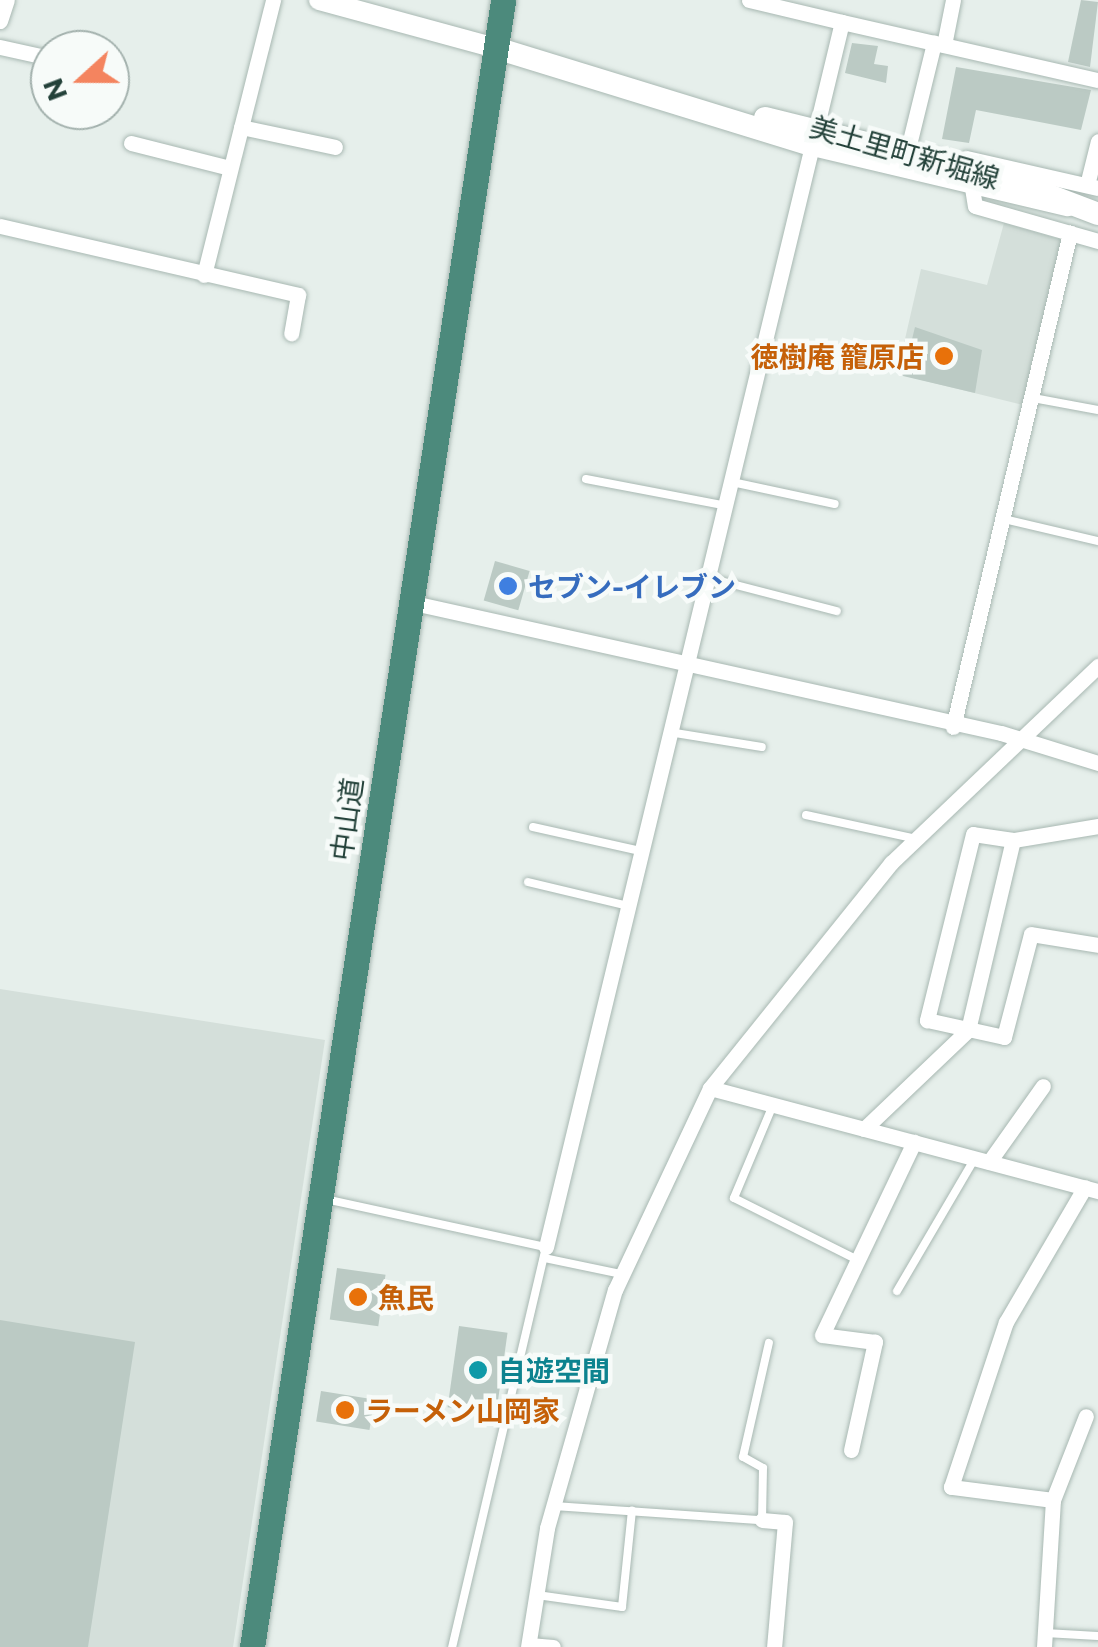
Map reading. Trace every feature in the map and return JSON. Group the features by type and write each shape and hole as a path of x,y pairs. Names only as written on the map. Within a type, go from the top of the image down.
{"highway":[{"name":"中山道","path":"252,1647 503,0"}],"main road":[{"name":"美土里町新堀線","path":"496,48 1098,214"}],"street":[{"path":"0,21 7,0"},
{"path":"204,274 272,0"},
{"path":"319,0 347,4 496,48"},
{"path":"749,0 1098,80"},
{"path":"953,0 905,160 1093,186 1098,141"},
{"path":"545,1253 727,481 842,22"},
{"path":"0,47 30,54"},
{"path":"241,127 335,147"},
{"path":"131,143 230,168"},
{"path":"969,177 975,206 1098,241"},
{"path":"0,226 298,295 291,333"},
{"path":"953,727 1070,233"},
{"path":"409,602 1018,741 1098,763"},
{"path":"553,1647 528,1646 552,1506 621,1274 710,1088 742,1038 916,839 1098,666"},
{"path":"1098,826 1013,840 974,834 928,1020 1004,1037 1031,934 1098,945"},
{"path":"864,1129 968,1030 1013,840"},
{"path":"982,1160 1043,1086"},
{"path":"710,1088 1092,1189 1006,1322 950,1487 1053,1500"},
{"path":"852,1450 875,1342 822,1334 852,1257 914,1142"},
{"path":"1044,1640 1053,1500 1086,1416"},
{"path":"762,1520 785,1522 774,1647"}],"lane":[{"path":"1033,398 1098,410"},
{"path":"586,479 722,505"},
{"path":"727,481 835,504"},
{"path":"1004,519 1098,540"},
{"path":"705,577 837,611"},
{"path":"670,732 762,747"},
{"path":"806,815 916,839"},
{"path":"533,827 641,852"},
{"path":"528,882 628,906"},
{"path":"773,1105 734,1198 852,1257"},
{"path":"897,1292 982,1160"},
{"path":"320,1198 621,1274"},
{"path":"452,1647 545,1253"},
{"path":"552,1506 762,1520 764,1468 743,1456 769,1344"},
{"path":"536,1594 622,1607 632,1511"},
{"path":"1044,1640 1098,1636"}],"shaded area":[{"path":"1004,223 1062,240 1023,405 897,374 921,269 987,285"},
{"path":"0,989 325,1040 233,1647 0,1647"}],"building":[{"path":"1081,0 1098,2 1090,67 1068,62"},
{"path":"852,43 878,46 874,64 888,66 886,83 845,73"},
{"path":"956,67 1091,90 1081,130 976,110 969,143 942,139"},
{"name":"徳樹庵 籠原店","path":"915,327 982,350 975,393 903,376"},
{"name":"セブン-イレブン","path":"495,561 530,571 518,610 484,600"},
{"name":"魚民","path":"337,1268 386,1275 378,1326 330,1319"},
{"path":"0,1320 135,1342 88,1647 0,1647"},
{"name":"自遊空間","path":"459,1326 508,1333 496,1414 448,1407"},
{"name":"ラーメン山岡家","path":"321,1391 374,1399 369,1430 316,1422"}],"place":[{"name":"徳樹庵 籠原店","path":"944,356"},
{"name":"セブン-イレブン","path":"508,586"},
{"name":"魚民","path":"358,1297"},
{"name":"自遊空間","path":"478,1370"},
{"name":"ラーメン山岡家","path":"345,1410"}]}
